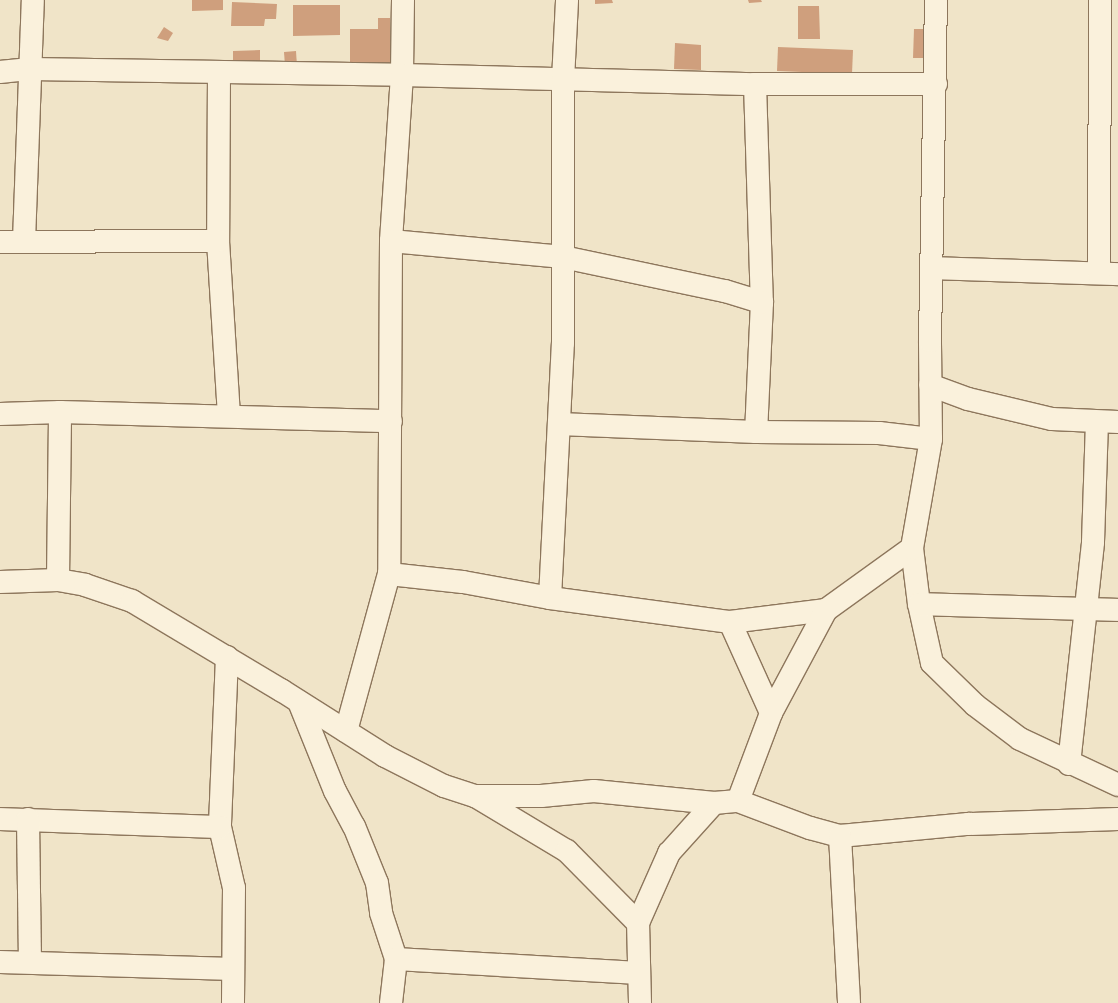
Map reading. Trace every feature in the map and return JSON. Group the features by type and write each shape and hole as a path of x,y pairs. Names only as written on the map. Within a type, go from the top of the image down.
{"street":[{"path":"24,241 33,0"},
{"path":"346,731 389,574 391,241 402,75 403,0"},
{"path":"550,598 559,424 563,257 563,80 567,0"},
{"path":"936,0 936,84 930,385 931,439 912,548 919,604 932,663 975,705 1020,739 1069,764 1118,785"},
{"path":"933,268 1109,273 1100,0"},
{"path":"0,72 30,69 402,75 755,84 936,84"},
{"path":"219,73 218,241 229,416"},
{"path":"755,84 762,302 756,432"},
{"path":"0,242 218,241"},
{"path":"391,241 563,257 725,290 762,302"},
{"path":"930,385 968,399 1052,419 1108,422 1084,610 1069,764"},
{"path":"0,414 60,412 391,421"},
{"path":"58,580 60,412"},
{"path":"559,424 756,432 879,433 931,439"},
{"path":"738,801 772,713 826,610 912,548"},
{"path":"389,574 463,582 550,598 730,622 826,610"},
{"path":"0,582 58,580 93,587 132,601 227,657 385,756 444,786 475,796 567,851 638,923"},
{"path":"919,604 1118,610"},
{"path":"730,622 772,713"},
{"path":"227,657 220,828 234,888 233,1003"},
{"path":"299,702 335,791 354,826 377,884 381,913 396,959 391,1003"},
{"path":"475,796 541,796 594,791 714,803 738,801 840,836 968,824 1118,819"},
{"path":"640,1003 638,923 669,853 714,803"},
{"path":"0,818 220,828"},
{"path":"28,819 30,962"},
{"path":"840,836 849,1003"},
{"path":"396,959 639,973"},
{"path":"0,962 233,969"}],"building":[{"path":"192,0 223,0 223,10 192,11"},
{"path":"595,0 612,0 613,3 595,4"},
{"path":"748,0 761,0 762,2 749,3"},
{"path":"232,2 277,4 276,19 265,19 264,26 231,26"},
{"path":"293,5 340,5 340,35 293,36"},
{"path":"798,6 819,6 820,39 798,39"},
{"path":"378,18 390,18 390,63 350,63 350,29 378,29"},
{"path":"164,27 173,33 168,41 157,38"},
{"path":"914,29 928,29 928,58 913,58"},
{"path":"675,43 701,45 701,70 674,69"},
{"path":"778,47 853,50 852,74 777,71"},
{"path":"260,50 260,64 233,65 233,51"},
{"path":"296,51 297,66 285,66 284,52"}]}
